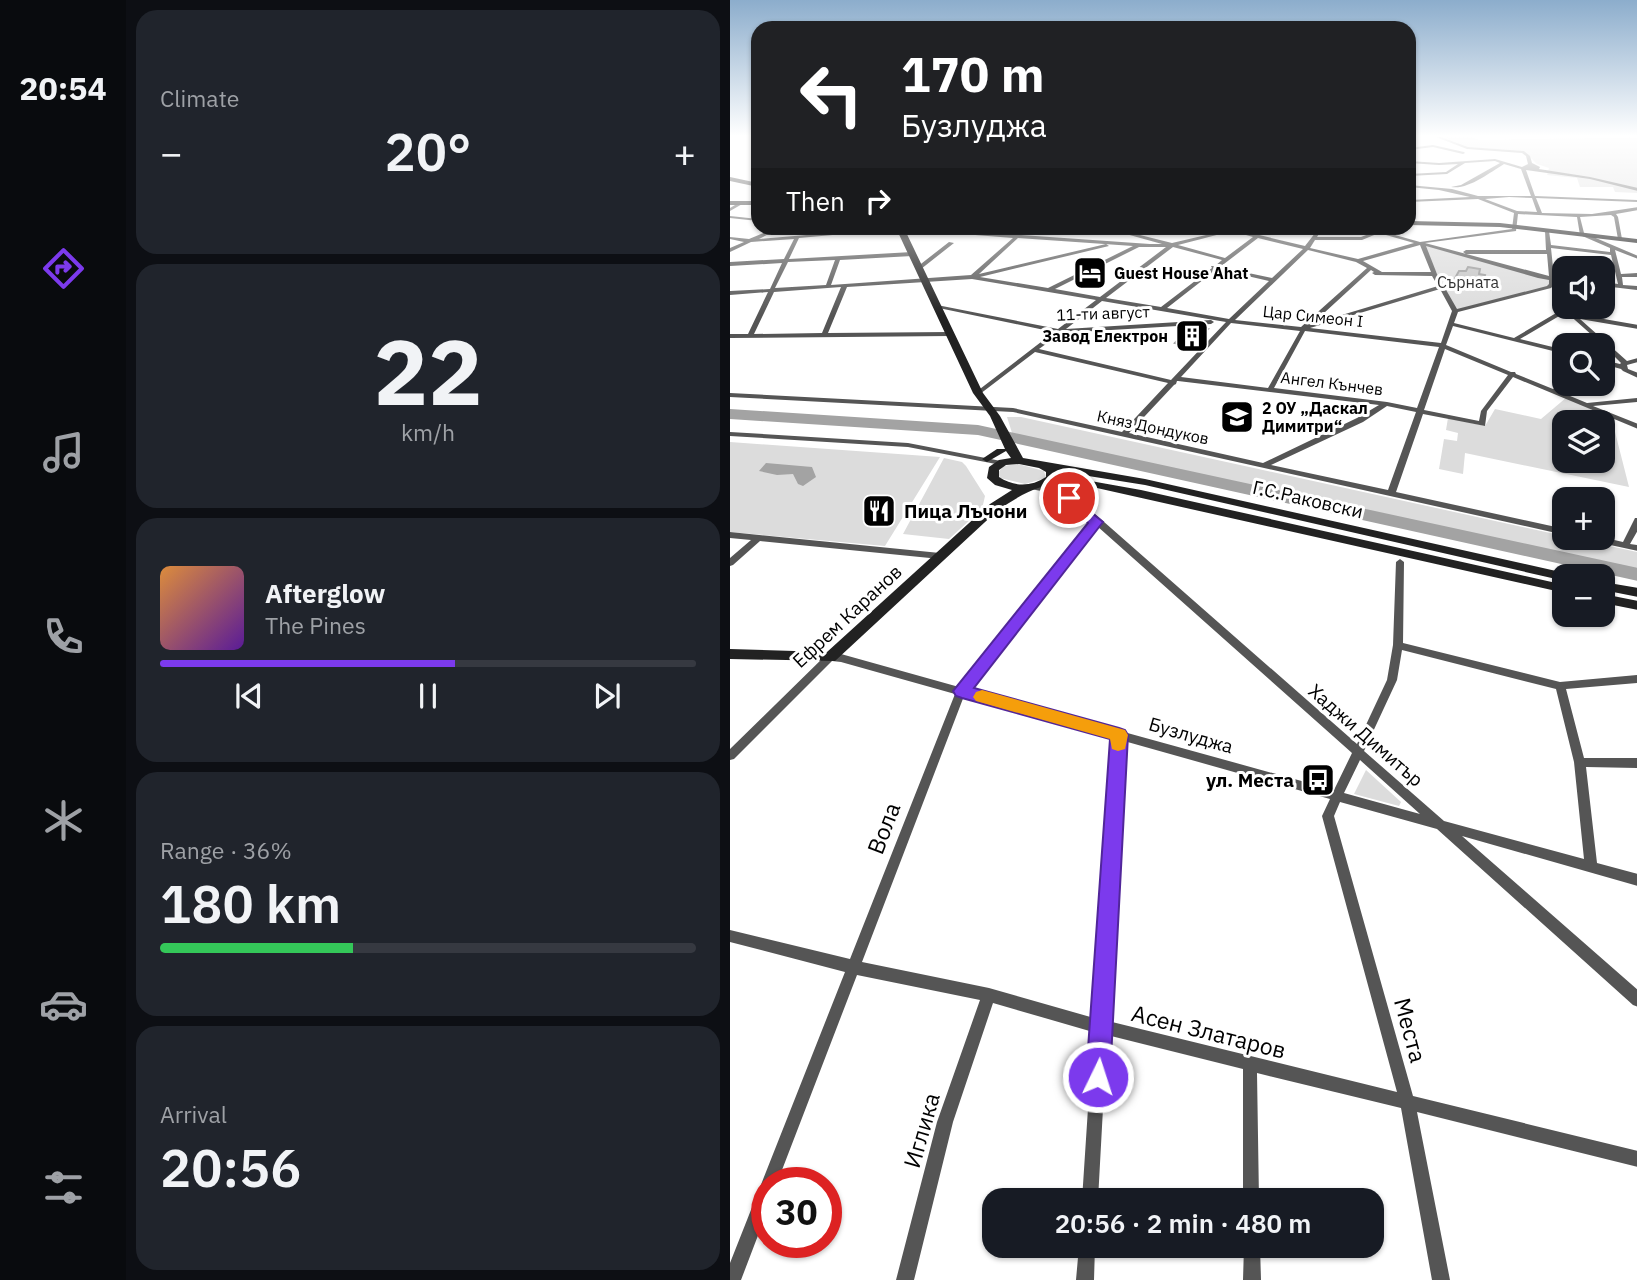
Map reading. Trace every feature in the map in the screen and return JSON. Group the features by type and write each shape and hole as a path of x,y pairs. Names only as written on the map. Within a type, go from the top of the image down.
{"street":[{"path":"1475,197 1516,212 1579,218 1637,208"},
{"path":"1534,197 1540,215"},
{"path":"1416,201 1534,197 1637,201"},
{"path":"730,202 751,202"},
{"path":"730,202 751,202"},
{"path":"730,210 742,203"},
{"path":"1515,228 1516,212"},
{"path":"1613,214 1637,215"},
{"path":"1613,214 1620,239"},
{"path":"730,217 751,219"},
{"path":"1579,218 1582,234"},
{"path":"1416,223 1515,228 1637,241"},
{"path":"1358,261 1422,243 1515,228 1582,234 1637,258"},
{"path":"1455,310 1543,289 1552,284 1547,231"},
{"path":"730,250 762,235"},
{"path":"730,238 749,241 820,235"},
{"path":"903,235 989,414 1004,456 994,477 997,498 994,507"},
{"path":"989,235 1139,245 1172,245 1211,235"},
{"path":"972,277 1017,235"},
{"path":"1132,235 1224,258"},
{"path":"1253,235 1358,261 1381,273"},
{"path":"1124,435 1230,321 1306,249 1316,235"},
{"path":"1314,238 1362,239 1370,235"},
{"path":"1393,235 1551,278"},
{"path":"1161,310 1224,258 1257,236"},
{"path":"750,336 797,237"},
{"path":"919,268 951,243"},
{"path":"1391,494 1455,310 1434,274 1422,243"},
{"path":"730,293 972,277 1117,244"},
{"path":"1049,290 1139,245"},
{"path":"978,393 1172,245"},
{"path":"1611,245 1621,286"},
{"path":"1453,252 1549,249 1613,254"},
{"path":"730,264 912,254"},
{"path":"829,286 838,258"},
{"path":"1213,267 1273,280"},
{"path":"1270,390 1304,328 1370,268"},
{"path":"1365,273 1434,274"},
{"path":"1619,276 1637,275"},
{"name":"Цар Симеон I","path":"972,277 1230,321 1442,345 1552,390"},
{"path":"824,336 845,285"},
{"path":"1615,285 1637,288"},
{"path":"1304,328 1442,287"},
{"name":"11-ти август","path":"937,307 1060,331 1230,321"},
{"path":"1514,340 1552,318"},
{"path":"1576,319 1637,376"},
{"path":"1590,319 1637,327"},
{"path":"1450,324 1552,349"},
{"path":"730,336 950,334"},
{"name":"Ангел Кънчев","path":"1034,350 1176,381 1387,404 1482,424 1484,411 1513,373"},
{"path":"1615,364 1624,365 1637,360"},
{"name":"Княз Дондуков","path":"730,395 989,414 1013,410 1552,529"},
{"name":"Цар Симеон I","path":"1565,396 1637,426"},
{"path":"1586,405 1637,400"},
{"path":"1263,466 1360,421 1387,404"},
{"path":"730,434 908,444 987,459 1004,456"},
{"name":"Г.С.Раковски","path":"1004,456 1019,461 1145,482 1552,574"},
{"path":"974,457 994,477 1028,488 1051,490 1067,497 1072,489 1087,482"},
{"path":"1042,465 1051,470 1051,479"},
{"name":"Г.С.Раковски","path":"1051,479 1087,482 1552,586"},
{"name":"Ефрем Каранов","path":"730,757 830,657 994,507 1051,479"},
{"name":"Хаджи Димитър","path":"1051,479 1067,497 1637,1000"},
{"path":"1625,546 1637,520"},
{"name":"Вола","path":"775,1167 962,691 1096,522"},
{"path":"730,535 941,556"},
{"path":"730,563 758,538"},
{"path":"1615,544 1637,548"},
{"name":"Места","path":"1400,562 1398,645 1392,680 1386,698 1328,816 1408,1105 1441,1280"},
{"path":"1615,588 1637,593"},
{"path":"1615,601 1637,606"},
{"path":"1398,645 1560,686 1637,679"},
{"name":"Бузлуджа","path":"730,654 841,658 1637,880"},
{"path":"1560,686 1580,762 1592,868"},
{"path":"1091,1188 1119,735"},
{"path":"1580,762 1637,763"},
{"name":"Асен Златаров","path":"730,936 853,967 989,995 1102,1027 1408,1105 1637,1159"},
{"name":"Иглика","path":"905,1280 945,1122 989,995"},
{"path":"1250,1065 1251,1188"},
{"path":"732,1280 751,1231"},
{"path":"1085,1280 1086,1258"},
{"path":"1252,1258 1252,1280"}],"green space":[{"name":"Сърната","path":"1422,243 1551,278 1549,287 1455,311"},
{"path":"1567,397 1592,410 1552,410 1552,471 1465,453 1463,474 1439,469 1444,439 1457,441 1458,433 1446,430 1448,418 1485,426 1495,409 1541,419"},
{"path":"1007,417 1021,417 1552,533 1552,550 1615,550 1615,547 1637,552 1637,575 1615,570 1615,564 1588,564 1013,436"},
{"path":"1615,432 1629,487 1561,473 1615,473"},
{"path":"730,442 940,457 885,546 730,532"},
{"path":"944,458 962,462 966,466 985,496 982,509 949,539 903,534"},
{"path":"1018,464 1044,471 1046,478 1025,484 1000,478 998,473 1003,466"},
{"path":"1366,770 1401,802 1399,806 1354,794"}],"shaded area":[{"path":"766,463 812,467 816,477 803,486 798,484 793,474 777,475 759,471"}],"building":[{"path":"1468,267 1480,269 1479,274 1485,275 1482,284 1474,283 1473,287 1460,285 1461,281 1454,280 1459,271 1466,271"},
{"name":"Завод Електрон","path":"1190,328 1208,329 1190,347 1175,343"}],"waterway":[{"path":"730,414 978,430 1638,575"}],"slow traffic":[{"path":"982,697 1119,735 1118,744"}],"place":[{"name":"Guest House Ahat","path":"1090,273"},
{"name":"Завод Електрон","path":"1192,336"},
{"name":"2 ОУ „Даскал Димитри“","path":"1237,417"},
{"name":"Пица Лъчони","path":"879,511"},
{"name":"ул. Места","path":"1318,780"}],"route":[{"path":"1069,498 1096,522 962,691 1119,735 1098,1077"}]}
